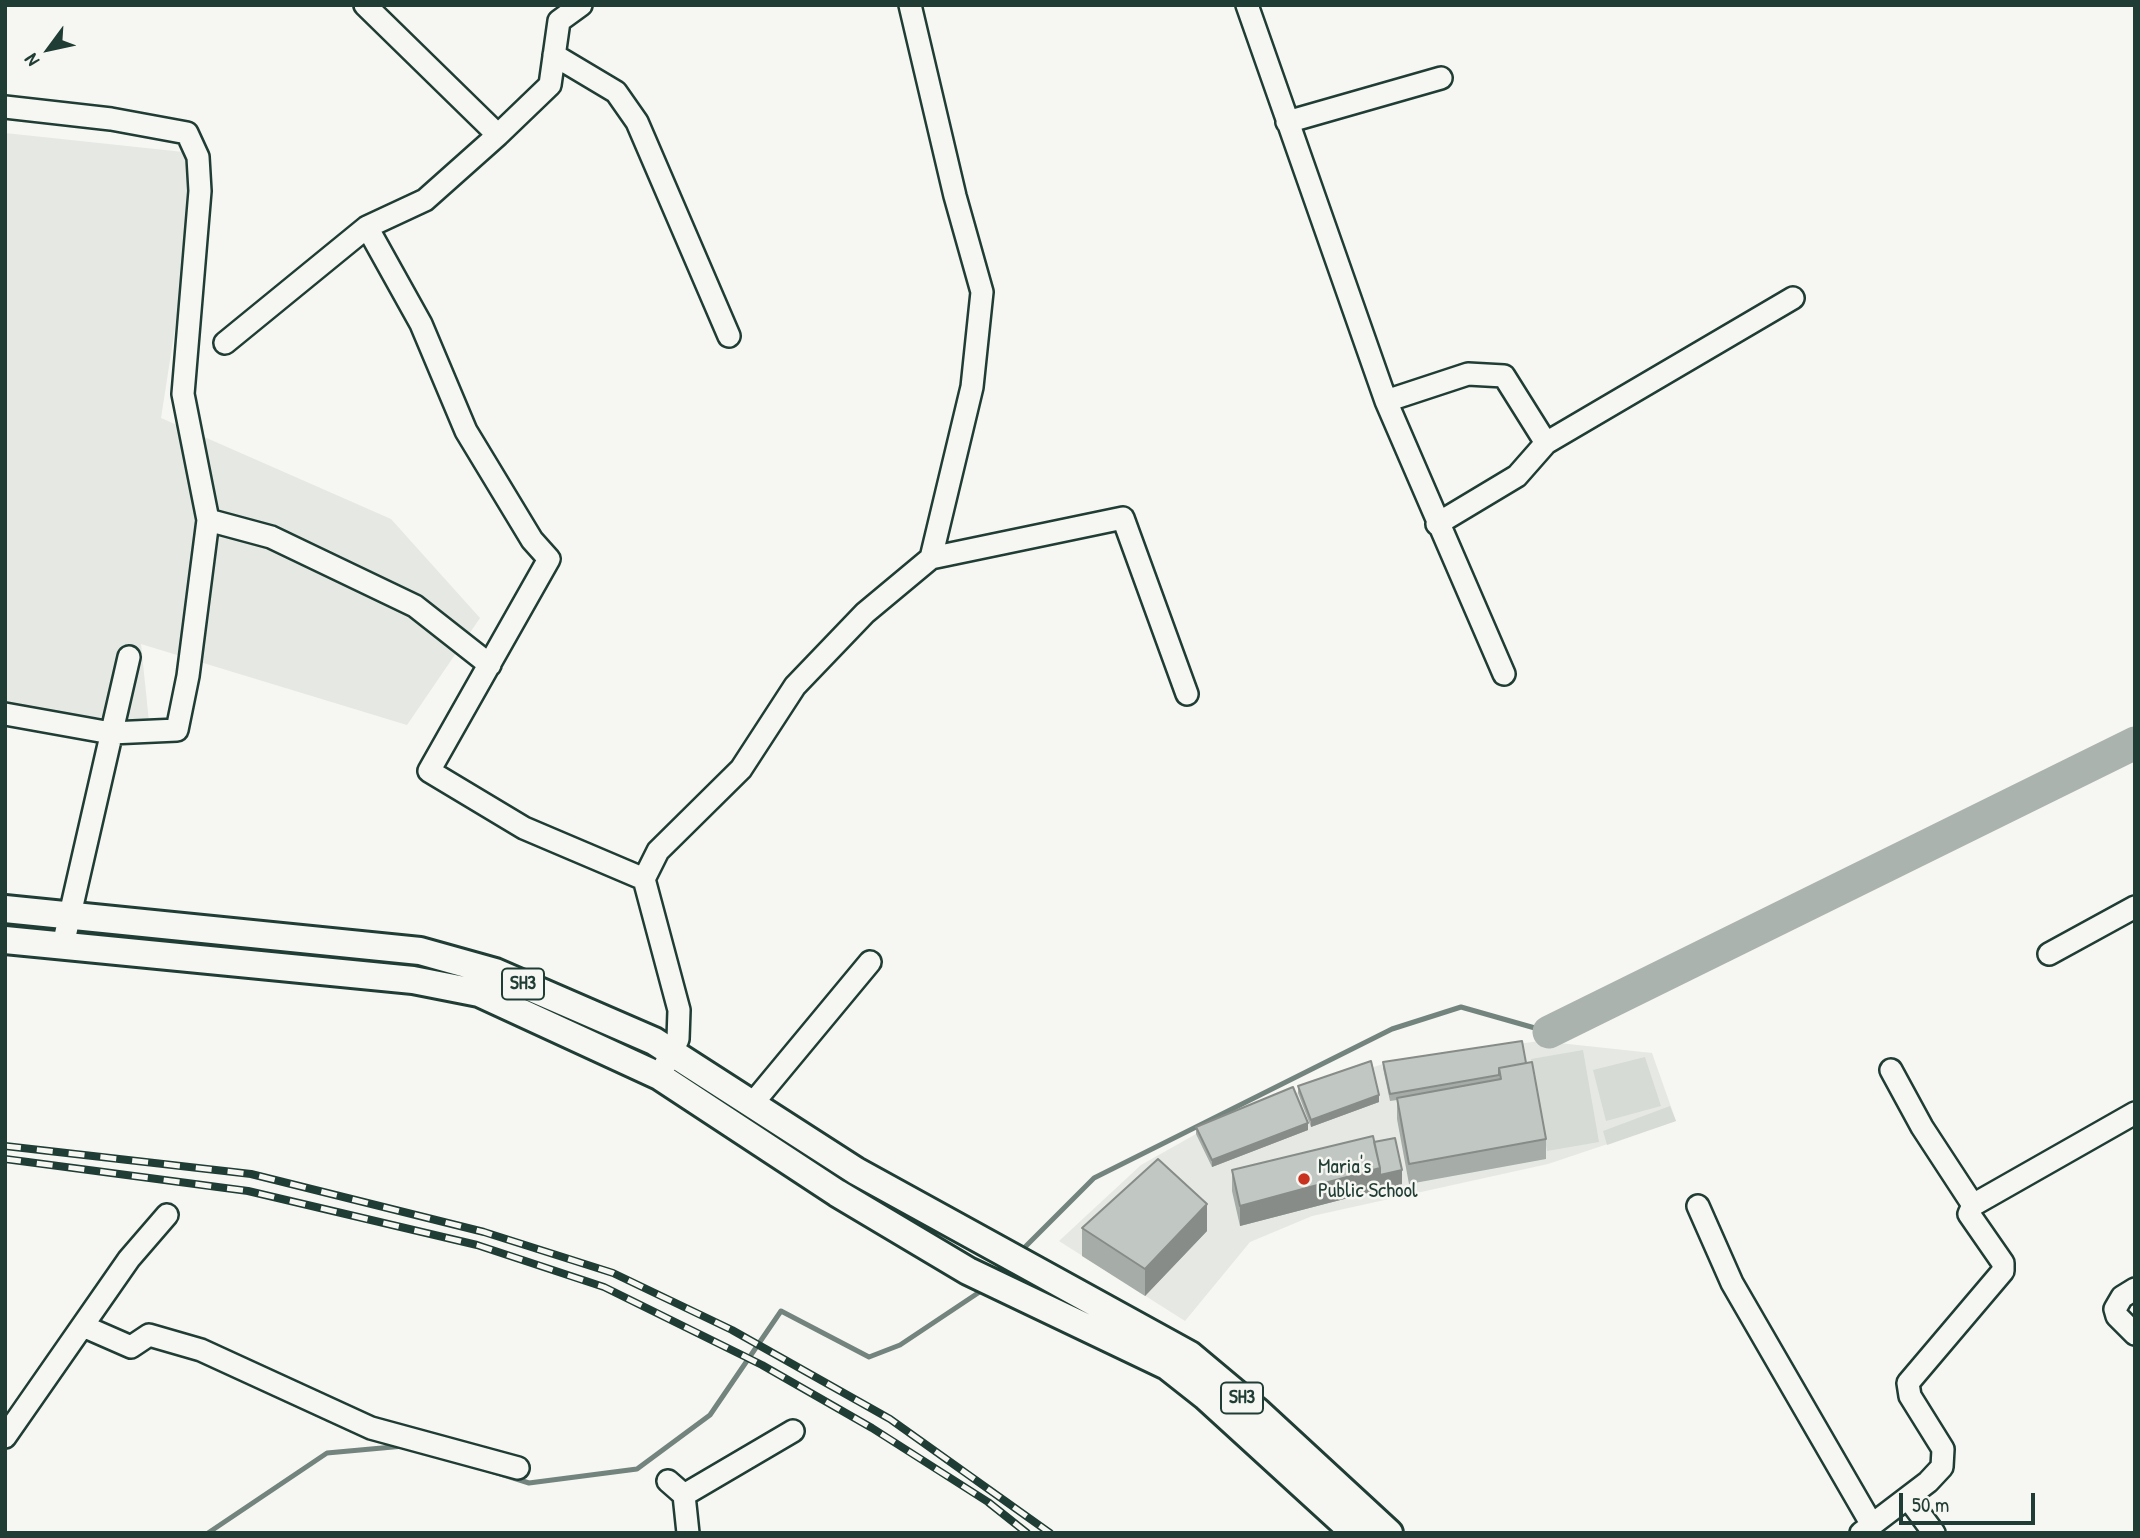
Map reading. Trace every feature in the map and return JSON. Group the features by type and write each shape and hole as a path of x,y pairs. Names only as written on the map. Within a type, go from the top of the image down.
{"main road":[{"name":"SH3","path":"5,909 420,951 495,972 654,1041 856,1171 1190,1356 1258,1412 1389,1533"},
{"name":"SH3","path":"5,940 413,980 479,993 659,1076 838,1193 968,1271 1146,1354 1182,1376 1355,1533"}],"street":[{"path":"365,5 498,135"},
{"path":"225,343 367,227 425,200 498,135 550,85 559,20 581,5"},
{"path":"910,5 955,196 982,292 972,387 931,558"},
{"path":"1247,5 1385,401 1503,674"},
{"path":"554,55 616,92 637,122 729,336"},
{"path":"1287,122 1441,78"},
{"path":"5,107 111,119 187,133 198,157 200,191 183,394 208,520 188,676 177,730 111,733 5,713"},
{"path":"367,227 421,324 466,431 532,540 549,559 429,771 524,828 644,879"},
{"path":"1437,524 1517,476 1546,443 1794,298"},
{"path":"1385,401 1468,374 1504,376 1546,443"},
{"path":"659,1076 678,1039 679,1010 644,879 658,851 741,769 795,686 865,612 931,558 1123,518 1186,694"},
{"path":"208,520 271,537 415,606 490,665"},
{"path":"63,945 129,657"},
{"path":"2049,954 2135,907"},
{"path":"753,1103 870,962"},
{"path":"1891,1070 1922,1127 1973,1205"},
{"path":"1698,1206 1732,1283 1867,1529 1942,1467 1943,1450 1910,1396 1908,1383 1998,1282 2003,1271 2003,1263 1969,1214 1973,1205 2135,1113"},
{"path":"5,1437 129,1259 167,1215"},
{"path":"2135,1289 2122,1297 2115,1308 2117,1316 2135,1334"},
{"path":"83,1326 131,1347 149,1335 201,1350 371,1428 517,1468"},
{"path":"672,1533 686,1533 676,1488 793,1431"},
{"path":"1908,1497 1934,1533"}],"shaded area":[{"path":"5,133 202,154 161,418 391,519 480,618 407,725 141,644 149,722 5,709"},
{"name":"Maria's Public School","path":"1540,1041 1652,1053 1676,1121 1548,1164 1312,1216 1250,1242 1185,1321 1059,1241 1141,1165 1196,1134 1290,1095 1392,1061"},
{"path":"1583,1050 1599,1142 1547,1151 1531,1059"},
{"path":"1645,1057 1661,1106 1606,1121 1593,1070"},
{"path":"1670,1106 1676,1121 1607,1145 1603,1131"}],"building":[{"path":"1522,1041 1526,1063 1499,1068 1499,1075 1390,1094 1383,1062"},
{"path":"1371,1061 1379,1095 1311,1120 1298,1086"},
{"path":"1532,1062 1546,1139 1409,1164 1397,1098 1501,1079 1499,1068"},
{"path":"1293,1087 1308,1123 1212,1160 1196,1127"},
{"path":"1373,1136 1380,1168 1240,1206 1232,1170"},
{"path":"1395,1138 1402,1170 1380,1175 1374,1142"},
{"path":"1158,1159 1207,1204 1145,1269 1082,1228"}],"waterway":[{"path":"1549,1032 2135,743"},
{"path":"1020,1252 1094,1178 1392,1029 1461,1007 1549,1032"},
{"path":"488,1470 529,1483 637,1469 710,1415 781,1311 869,1357 900,1345 984,1289"},
{"path":"208,1533 327,1453 404,1446"}],"railway":[{"path":"5,1146 251,1174 484,1232 613,1273 732,1330 890,1419 1050,1533"},
{"path":"5,1159 248,1191 477,1245 604,1287 762,1365 872,1428 988,1502 1027,1533"}],"place":[{"name":"Maria's Public School","path":"1304,1179"}]}
